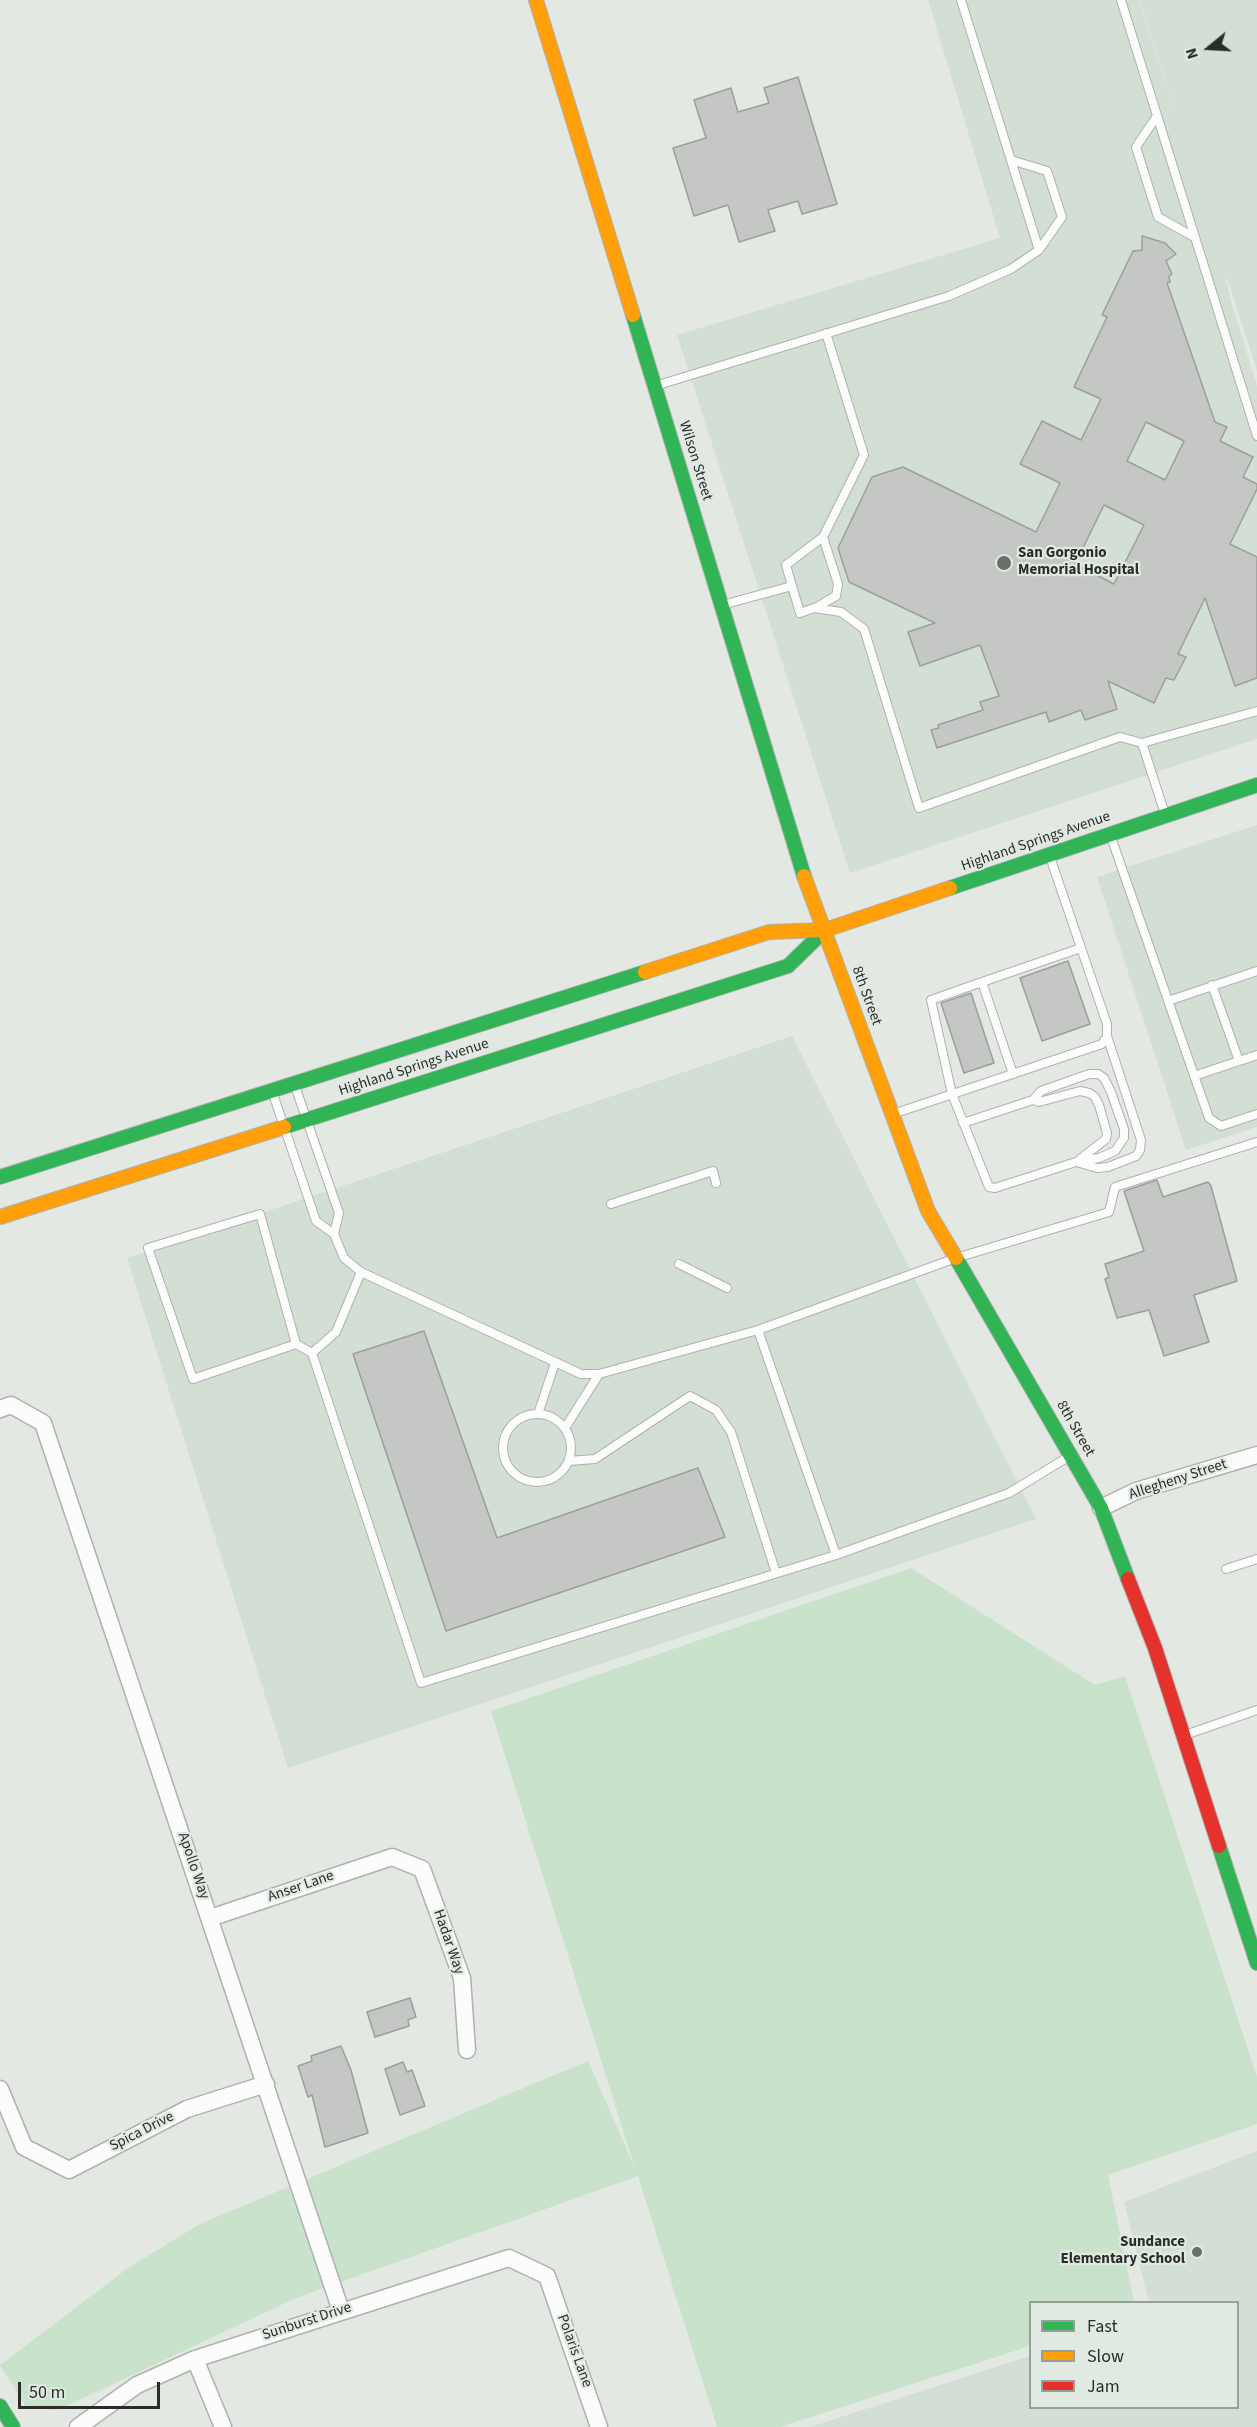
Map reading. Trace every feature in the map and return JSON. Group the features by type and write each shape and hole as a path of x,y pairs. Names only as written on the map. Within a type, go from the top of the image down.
{"main road":[{"name":"Wilson Street","path":"536,0 807,885 825,930"},
{"name":"Highland Springs Avenue","path":"0,1177 769,932 825,930 1257,785"},
{"name":"Highland Springs Avenue","path":"0,1216 788,966 825,930"},
{"name":"8th Street","path":"825,930 928,1211 1072,1455 1101,1509 1155,1648 1257,1963"},
{"path":"0,2406 13,2427"}],"street":[{"name":"Apollo Way","path":"0,1409 10,1405 43,1423 341,2311"},
{"name":"Allegheny Street","path":"1101,1509 1136,1491 1257,1455"},
{"name":"Anser Lane","path":"210,1918 392,1857"},
{"name":"Hadar Way","path":"392,1857 422,1869 462,1978 467,2050"},
{"name":"Spica Drive","path":"0,2089 24,2147 69,2170 187,2109 266,2084"},
{"name":"Sunburst Drive","path":"78,2427 137,2385 195,2359 341,2311 509,2258 547,2276"},
{"name":"Polaris Lane","path":"547,2276 599,2427"},
{"path":"195,2359 216,2417 223,2427"}],"lane":[{"path":"961,0 1039,250"},
{"path":"1122,0 1257,436"},
{"path":"1157,116 1136,147 1158,218 1194,237"},
{"path":"654,386 949,296 1011,269 1039,250 1062,217 1047,171 1011,160"},
{"path":"823,537 838,584 836,596 800,613 786,565 823,537 864,455 826,333"},
{"path":"722,605 792,586"},
{"path":"814,608 841,612 864,629 919,808 1120,737 1142,743 1257,711"},
{"path":"1142,743 1166,816"},
{"path":"1110,834 1209,1118 1221,1126 1257,1114"},
{"path":"1050,854 1107,1024 1107,1036 1141,1140 1140,1150 1136,1156 1108,1167 1097,1168 1076,1162"},
{"path":"963,1123 1033,1100 1041,1091 1089,1074 1098,1074 1104,1078 1120,1118 1124,1138 1115,1151 1099,1158 1076,1162 995,1188 989,1187 963,1123 952,1094 931,1000 1081,948"},
{"path":"1168,1001 1257,971"},
{"path":"982,982 1013,1074"},
{"path":"1212,985 1239,1061"},
{"path":"892,1114 1102,1044 1107,1036"},
{"path":"1194,1076 1257,1055"},
{"path":"294,1083 339,1213 334,1234"},
{"path":"272,1090 316,1221 334,1234 344,1258 361,1272 580,1374 599,1374 758,1330 956,1258 1109,1212 1115,1187 1257,1142"},
{"path":"1033,1100 1039,1102 1080,1091 1095,1097 1105,1120 1106,1139 1076,1162"},
{"path":"611,1204 713,1171 716,1183"},
{"path":"297,1344 193,1379 148,1248 260,1214 297,1344 312,1353 421,1683 836,1555 1010,1493 1072,1455"},
{"path":"678,1264 727,1288"},
{"path":"312,1353 336,1332 361,1272"},
{"path":"758,1330 836,1555"},
{"path":"537,1414 555,1363"},
{"path":"565,1428 599,1374"},
{"path":"569,1461 595,1459 690,1396 716,1410 731,1432 776,1574"},
{"path":"537,1414 558,1420 565,1428 570,1438 569,1461 554,1478 532,1482 521,1478 506,1462 503,1451 509,1429 516,1421 537,1414"},
{"path":"1227,1569 1257,1559"},
{"path":"1182,1736 1257,1710"}],"shaded area":[{"name":"San Gorgonio Memorial Hospital","path":"928,0 1139,0 1185,143 1140,0 1257,0 1257,371 1225,271 1230,298 1257,386 1257,739 850,873 677,335 1000,238"},
{"path":"1257,825 1257,1127 1186,1150 1097,877"},
{"path":"792,1036 1036,1519 288,1768 127,1258"},
{"name":"Sundance Elementary School","path":"1257,2151 1257,2427 810,2427 1029,2356 1029,2409 1239,2409 1239,2301 1149,2301 1124,2202"}],"green space":[{"path":"911,1568 1095,1685 1125,1676 1257,2077 1257,2124 1108,2175 1134,2301 1029,2301 1029,2346 780,2427 717,2427 638,2176 296,2298 58,2410 27,2408 0,2365 128,2268 200,2224 588,2061 635,2168 491,1711"}],"building":[{"path":"798,77 837,204 802,214 798,201 768,210 775,231 739,242 728,205 694,216 673,148 706,138 694,100 731,88 738,112 769,103 764,88"},
{"path":"1142,236 1165,243 1176,254 1166,261 1172,274 1169,276 1170,282 1167,283 1215,422 1227,427 1220,441 1253,457 1243,477 1257,484 1257,489 1230,544 1257,557 1257,678 1235,686 1205,598 1178,654 1186,657 1174,680 1166,678 1154,703 1108,681 1117,709 1085,720 1081,710 1049,722 1046,712 937,748 931,730 939,728 938,725 983,710 980,702 999,696 980,645 920,666 908,632 935,623 849,582 838,548 872,477 903,467 1036,532 1060,483 1020,464 1042,421 1081,440 1101,399 1074,387 1107,317 1102,315 1133,251 1142,250","holes":["1146,422 1184,441 1165,480 1127,461","1104,505 1144,525 1114,584 1075,564"]},
{"path":"1068,961 1090,1024 1042,1041 1020,978"},
{"path":"971,993 994,1063 964,1073 941,1003"},
{"path":"1157,1180 1163,1197 1208,1182 1237,1281 1194,1295 1209,1342 1164,1356 1149,1310 1117,1318 1105,1279 1109,1277 1105,1264 1144,1251 1124,1191"},
{"path":"424,1331 497,1538 698,1468 725,1537 446,1631 353,1354"},
{"path":"410,1998 416,2017 408,2020 409,2026 375,2037 367,2012"},
{"path":"341,2046 351,2070 368,2133 325,2147 312,2095 308,2097 298,2066 312,2061 311,2056"},
{"path":"403,2062 407,2072 412,2070 425,2106 400,2115 385,2069"}],"traffic: fast":[{"path":"633,315 804,876"},
{"path":"950,888 1257,785"},
{"path":"284,1127 788,966 825,930"},
{"path":"0,1177 645,972"},
{"path":"956,1258 1101,1508 1128,1579"},
{"path":"1219,1846 1257,1963"},
{"path":"0,2406 13,2427"}],"traffic: slow":[{"path":"536,0 633,315"},
{"path":"804,876 928,1211 956,1258"},
{"path":"645,972 769,932 825,930 950,888"},
{"path":"0,1217 284,1127"}],"traffic: jam":[{"path":"1128,1579 1155,1648 1219,1846"}],"place":[{"name":"San Gorgonio Memorial Hospital","path":"1004,563"},
{"name":"Sundance Elementary School","path":"1197,2252"}]}
